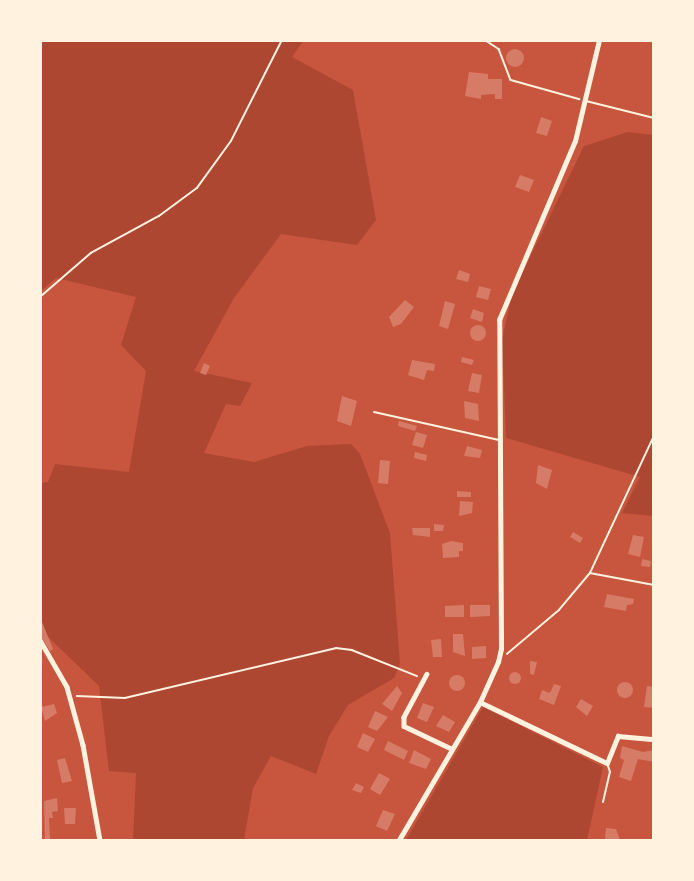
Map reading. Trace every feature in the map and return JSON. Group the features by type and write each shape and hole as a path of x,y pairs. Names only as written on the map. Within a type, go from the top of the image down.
{"street":[{"path":"399,840 480,702 498,662 501,649 499,320 564,172 586,101 599,40"},
{"path":"40,640 70,696 83,746 100,840"},
{"path":"425,676 404,717 404,726 452,749"},
{"path":"480,702 607,763 618,736 654,739"}],"lane":[{"path":"586,101 654,118"},
{"path":"374,412 499,440"},
{"path":"603,802 610,772 607,763"}],"path":[{"path":"40,297 91,254 159,216 197,188 231,141 282,40"},
{"path":"485,40 499,49 511,80 586,101"},
{"path":"498,662 559,610 590,573 654,436"},
{"path":"590,573 654,585"},
{"path":"70,696 125,699 336,648 352,650 425,676"}],"shaded area":[{"path":"40,41 303,41 292,57 353,90 376,220 357,245 281,234 234,298 194,371 252,383 240,406 226,404 204,453 254,462 307,446 351,444 360,454 390,533 400,664 394,678 348,705 329,736 316,774 271,756 253,788 244,840 133,840 136,773 109,771 99,686 41,630 41,483 48,482 55,464 129,472 146,371 121,345 136,297 56,278 41,291"},
{"path":"628,132 653,135 653,516 622,513 640,477 506,438 502,340 512,294 584,146"},
{"path":"483,707 603,767 587,840 406,840"}],"building":[{"path":"515,49 521,52 524,58 521,64 515,67 509,64 506,58 509,52"},
{"path":"469,72 488,74 488,79 502,79 502,99 495,99 495,94 481,95 481,99 465,96"},
{"path":"541,117 552,121 547,136 536,133"},
{"path":"520,175 534,180 529,192 515,187"},
{"path":"459,270 470,274 468,282 456,279"},
{"path":"479,286 491,289 488,300 476,297"},
{"path":"405,300 414,307 401,324 393,327 389,317"},
{"path":"445,301 455,304 448,329 439,326"},
{"path":"473,309 484,313 482,322 470,318"},
{"path":"478,325 486,333 478,341 470,333"},
{"path":"462,357 474,360 472,365 461,362"},
{"path":"412,360 435,364 434,371 427,370 424,380 408,375"},
{"path":"204,363 210,366 206,375 200,373"},
{"path":"472,373 482,375 479,393 468,391"},
{"path":"342,396 357,401 351,426 337,421"},
{"path":"464,401 478,404 479,421 465,418"},
{"path":"399,421 417,426 415,431 398,426"},
{"path":"416,432 427,435 423,448 412,445"},
{"path":"467,446 482,450 480,458 464,456"},
{"path":"415,452 427,455 426,461 414,458"},
{"path":"380,460 390,461 388,484 378,483"},
{"path":"538,465 552,470 547,489 536,483"},
{"path":"457,491 471,492 471,497 457,497"},
{"path":"460,501 473,502 472,513 459,516"},
{"path":"434,524 444,525 443,531 434,531"},
{"path":"412,528 430,528 430,537 413,535"},
{"path":"573,532 583,538 580,543 570,537"},
{"path":"633,535 644,537 640,557 628,554"},
{"path":"451,541 463,543 463,551 459,551 459,557 443,558 442,544"},
{"path":"642,559 651,561 650,567 641,566"},
{"path":"607,594 634,599 633,604 627,605 626,611 604,607"},
{"path":"464,605 464,617 445,617 445,606"},
{"path":"470,605 490,605 490,616 470,617"},
{"path":"40,617 53,649 50,651 40,635"},
{"path":"453,634 463,634 465,656 453,652"},
{"path":"441,639 442,657 433,657 431,640"},
{"path":"486,646 486,658 472,659 472,647"},
{"path":"530,661 537,662 534,675 530,674"},
{"path":"517,672 520,673 520,683 513,684 510,683 509,676 510,673"},
{"path":"457,675 465,683 457,691 449,683"},
{"path":"622,682 628,682 633,690 631,696 622,698 617,693 617,687"},
{"path":"554,684 561,686 554,705 539,699 542,690 550,693"},
{"path":"397,686 402,693 392,711 382,704"},
{"path":"647,686 654,687 654,708 644,707"},
{"path":"581,699 593,706 587,716 576,707"},
{"path":"423,703 434,707 427,722 417,718"},
{"path":"54,704 57,713 45,721 41,707"},
{"path":"375,711 388,717 377,731 368,727"},
{"path":"443,715 455,722 449,732 436,726"},
{"path":"363,733 375,739 368,752 357,747"},
{"path":"388,741 408,751 404,760 384,750"},
{"path":"622,746 643,752 654,750 654,762 638,759 631,781 619,777 624,760 620,758"},
{"path":"414,750 431,759 426,769 409,763"},
{"path":"65,758 72,781 62,783 57,760"},
{"path":"379,773 390,779 380,795 370,789"},
{"path":"356,783 364,787 361,793 352,790"},
{"path":"57,798 58,811 52,812 53,818 49,818 50,840 45,840 44,801"},
{"path":"64,808 76,808 75,824 65,824"},
{"path":"383,810 395,814 387,831 376,826"},
{"path":"606,828 616,829 620,840 605,840"}]}
